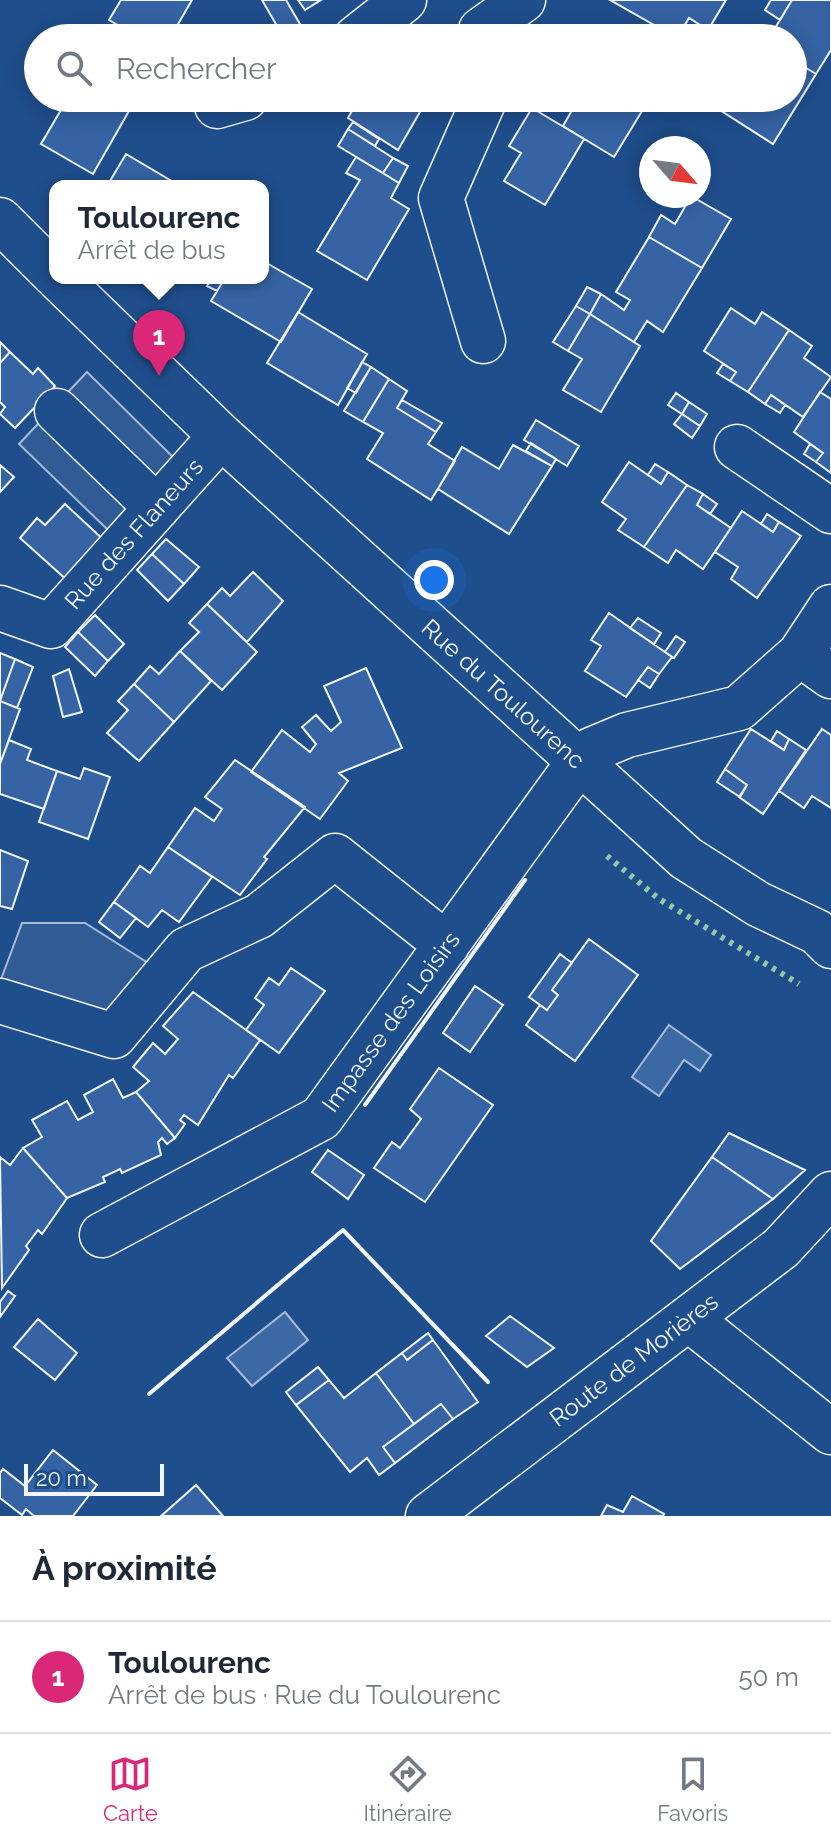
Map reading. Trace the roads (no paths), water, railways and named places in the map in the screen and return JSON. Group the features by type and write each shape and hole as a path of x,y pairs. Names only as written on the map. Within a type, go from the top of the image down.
{"street":[{"path":"374,24 404,0"},
{"path":"476,23 523,0"},
{"path":"479,112 441,198 483,341"},
{"name":"Rue du Toulourenc","path":"0,220 49,270"},
{"name":"Rue du Toulourenc","path":"63,284 221,436 686,858 758,904 826,937"},
{"path":"57,411 157,508"},
{"name":"Rue des Flaneurs","path":"0,608 51,626 221,436"},
{"path":"737,447 831,511"},
{"path":"578,763 591,750 627,735 739,708 816,665 831,607"},
{"name":"Impasse des Loisirs","path":"102,1235 321,1118 578,763"},
{"path":"0,1001 114,1036 186,950 259,916 335,856 447,945"},
{"name":"Route de Morières","path":"428,1516 781,1248 831,1194"},
{"path":"689,1319 831,1432"}],"place":[{"name":"Toulourenc","path":"159,376"}]}
